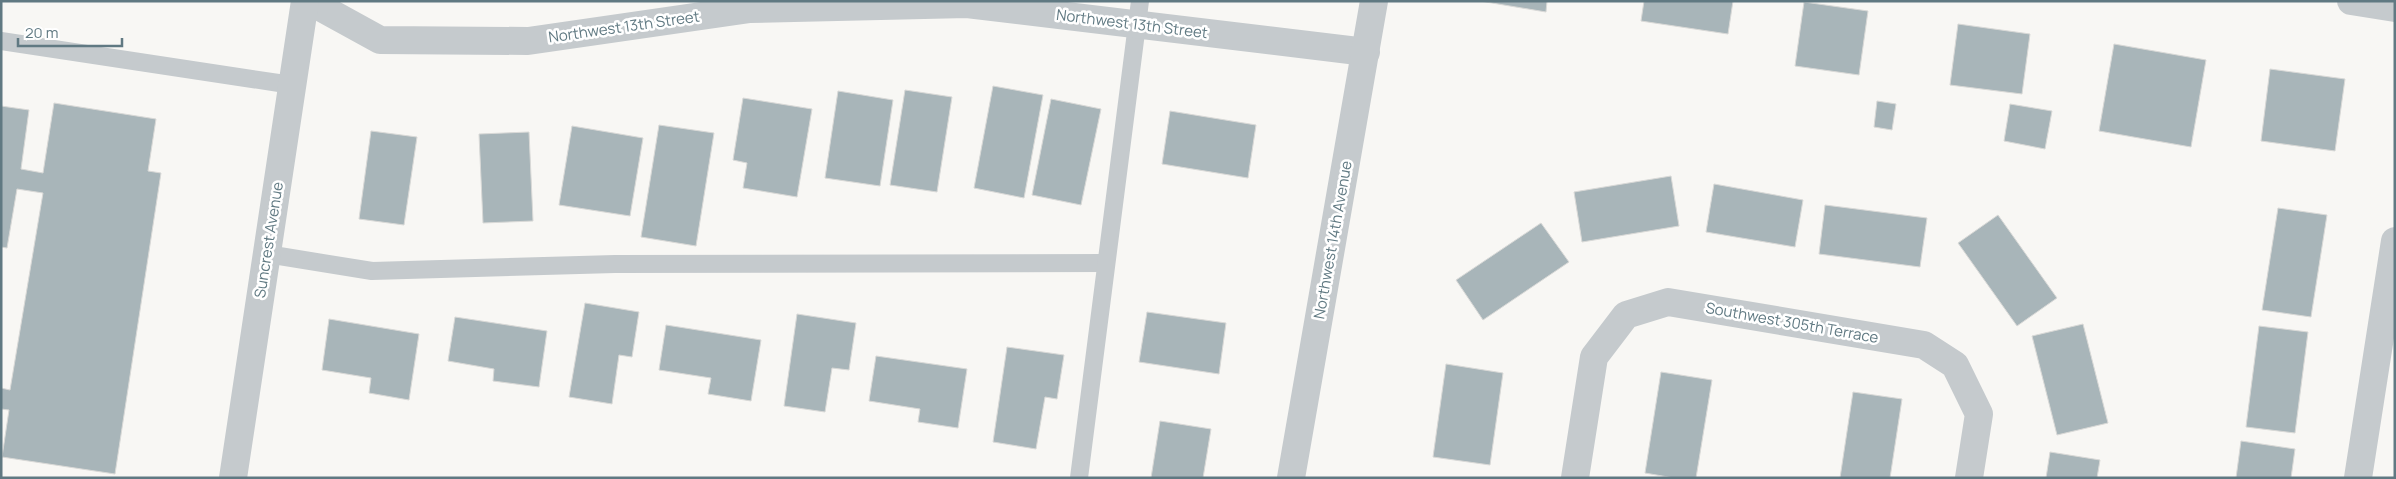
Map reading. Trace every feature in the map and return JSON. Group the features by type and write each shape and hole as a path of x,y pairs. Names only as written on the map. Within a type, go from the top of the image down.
{"street":[{"name":"Suncrest Avenue","path":"233,478 305,1"},
{"name":"Northwest 13th Street","path":"309,1 380,40 528,41 750,9 957,5 1138,13 1366,52"},
{"name":"Northwest 14th Avenue","path":"1291,478 1374,1"},
{"path":"2351,1 2395,8"},
{"path":"2358,478 2395,241"},
{"name":"Southwest 305th Terrace","path":"1575,478 1594,357 1626,315 1668,302 1924,345 1955,365 1979,414 1969,478"}],"lane":[{"path":"1079,478 1138,13"},
{"path":"1,41 292,85"},
{"path":"267,254 372,271 616,264 1106,263"}],"building":[{"path":"1480,1 1547,1 1546,12"},
{"path":"1644,1 1733,1 1728,34 1641,21"},
{"path":"1804,2 1868,11 1859,75 1795,66"},
{"path":"1958,24 2030,34 2022,94 1950,85"},
{"path":"2114,44 2206,60 2191,147 2099,131"},
{"path":"2270,69 2345,79 2335,151 2261,141"},
{"path":"993,86 1043,95 1024,198 974,188"},
{"path":"905,90 952,97 937,192 890,185"},
{"path":"838,91 893,100 880,186 825,178"},
{"path":"743,98 812,109 797,197 743,188 747,163 733,160"},
{"path":"1051,99 1101,109 1081,205 1032,195"},
{"path":"1877,101 1896,104 1892,130 1874,127"},
{"path":"54,103 156,119 148,171 161,173 115,474 2,457 9,410 1,409 1,388 10,390 43,193 17,189 7,248 1,247 1,106 29,110 21,169 43,173"},
{"path":"2010,104 2052,111 2045,149 2004,141"},
{"path":"1170,111 1256,125 1248,178 1162,164"},
{"path":"659,125 714,133 696,246 641,237"},
{"path":"572,126 643,138 630,216 559,205"},
{"path":"371,131 417,137 404,225 359,219"},
{"path":"529,132 533,221 483,223 479,134"},
{"path":"1671,176 1679,226 1582,242 1574,192"},
{"path":"1714,184 1803,200 1795,247 1706,232"},
{"path":"1825,205 1927,218 1920,267 1819,254"},
{"path":"2278,208 2327,215 2311,317 2262,310"},
{"path":"1998,215 2057,298 2017,326 1958,243"},
{"path":"1541,223 1569,262 1483,320 1456,280"},
{"path":"585,303 639,312 632,357 619,355 612,404 569,397"},
{"path":"1147,312 1226,323 1219,374 1139,362"},
{"path":"797,314 856,323 849,370 832,368 825,412 784,406"},
{"path":"455,317 547,331 539,387 493,381 494,369 448,361"},
{"path":"329,319 419,334 409,400 369,393 371,378 322,370"},
{"path":"2083,324 2108,423 2057,435 2032,336"},
{"path":"666,325 761,340 751,401 708,394 711,378 659,370"},
{"path":"2259,326 2308,332 2295,433 2246,427"},
{"path":"1007,347 1064,355 1057,399 1045,397 1036,449 993,442"},
{"path":"876,356 967,369 958,428 918,422 920,409 869,401"},
{"path":"1446,364 1503,373 1490,465 1433,457"},
{"path":"1661,372 1712,380 1696,478 1674,478 1645,473"},
{"path":"1853,392 1902,399 1890,478 1840,478"},
{"path":"1160,421 1211,429 1203,478 1151,478"},
{"path":"2241,441 2295,449 2291,478 2236,478"},
{"path":"2050,452 2100,460 2097,478 2046,478"}]}
